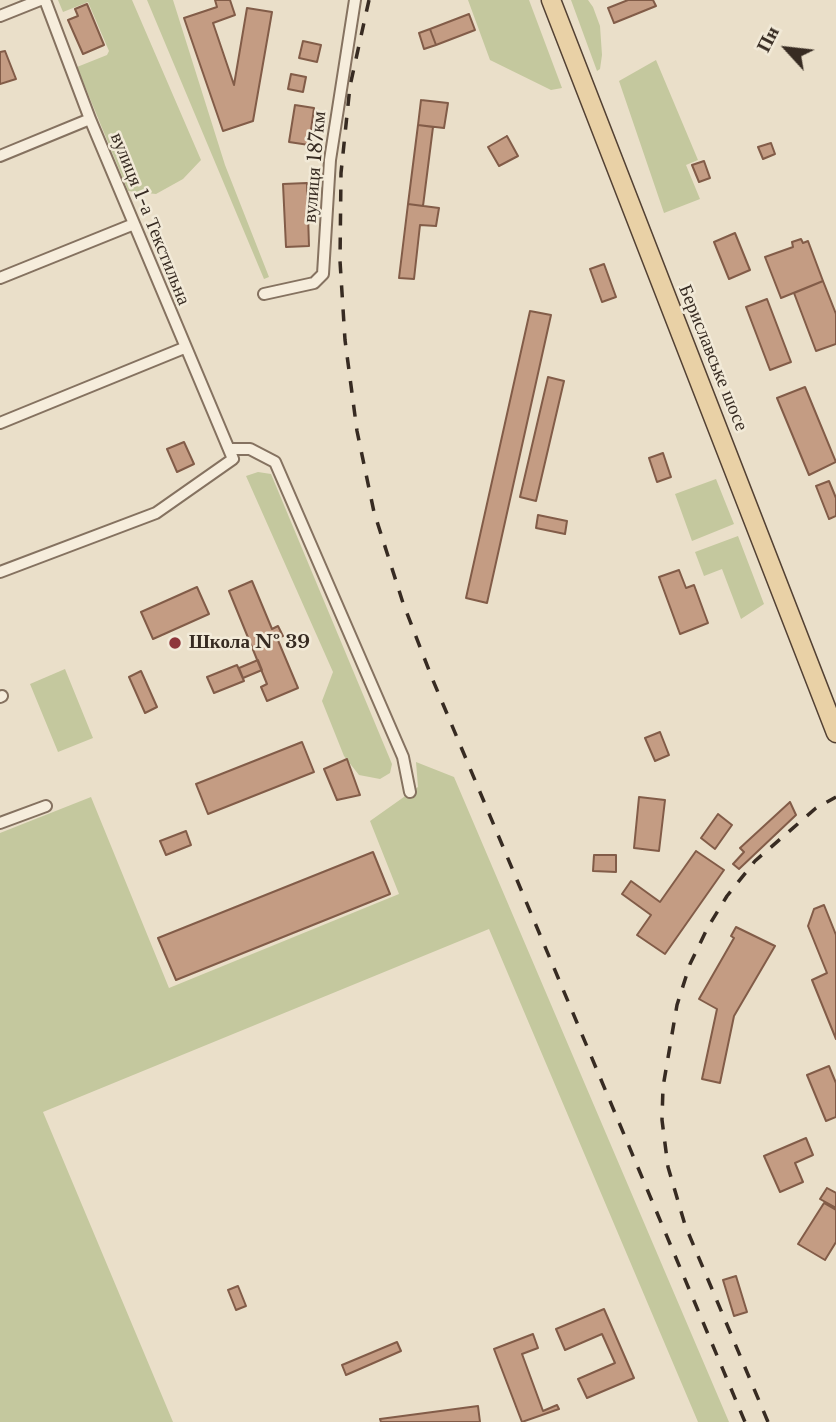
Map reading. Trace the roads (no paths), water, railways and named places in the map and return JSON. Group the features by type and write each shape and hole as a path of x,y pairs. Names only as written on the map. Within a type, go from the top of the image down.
{"main road":[{"name":"Бериславське шосе","path":"551,0 836,733"}],"street":[{"path":"0,16 42,0"},
{"name":"вулиця 1-а Текстильна","path":"42,0 184,348 229,449"},
{"name":"вулиця 187км","path":"264,294 314,283 323,274 330,160 355,0"},
{"path":"0,156 90,119"},
{"path":"0,278 134,224"},
{"path":"0,423 184,348"},
{"path":"0,572 156,513 233,459 229,449 238,447 270,457 278,468 403,757 410,792"},
{"path":"0,823 46,806"}],"railway":[{"path":"369,0 350,86 341,173 340,261 345,340 357,431 374,512 403,603 432,678 745,1422"},
{"path":"768,1422 685,1225 668,1167 662,1120 663,1087 677,1005 690,964 708,927 727,896 755,861 816,808 836,797"}],"place":[{"name":"Школа № 39","path":"175,643"}]}
